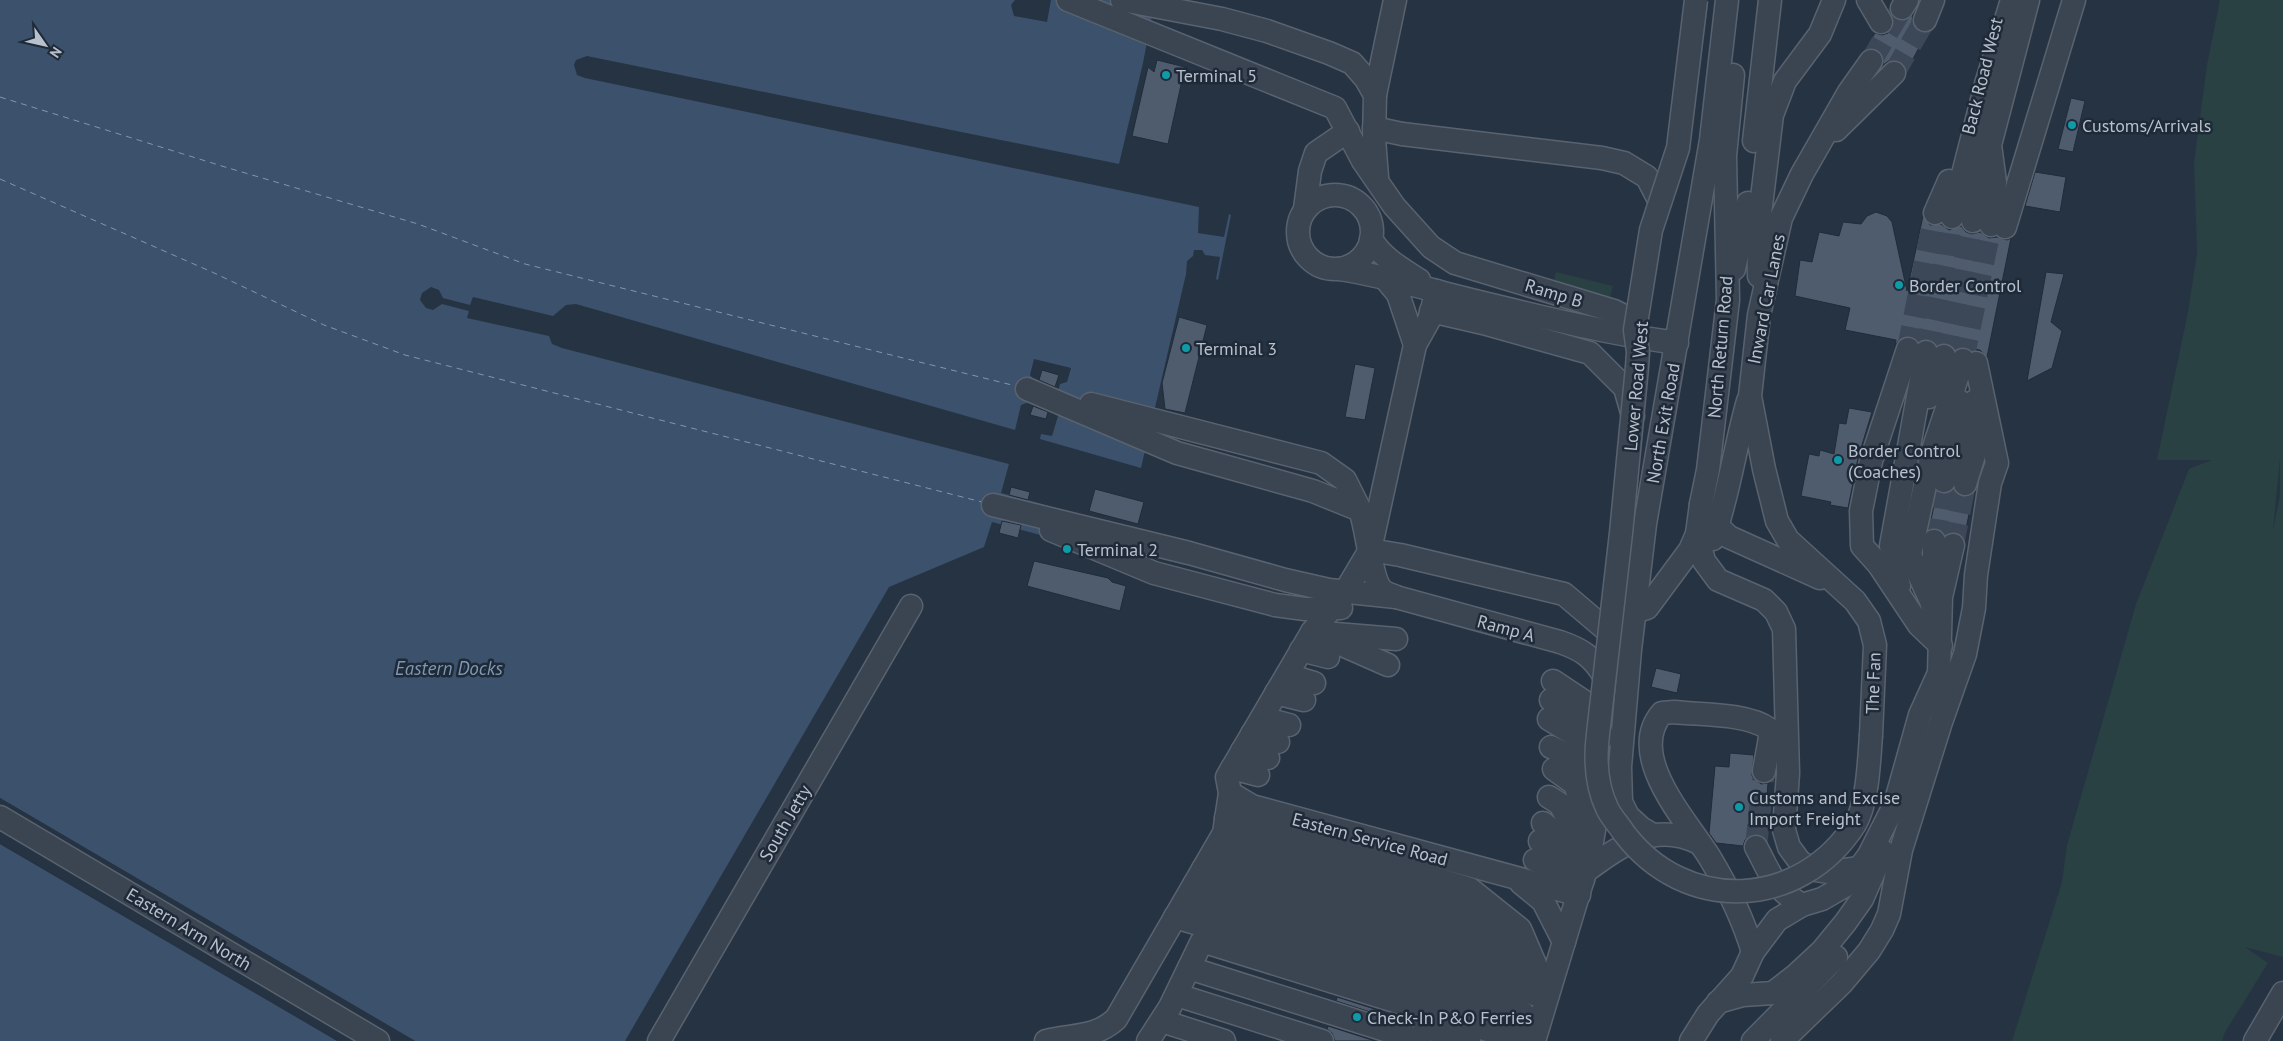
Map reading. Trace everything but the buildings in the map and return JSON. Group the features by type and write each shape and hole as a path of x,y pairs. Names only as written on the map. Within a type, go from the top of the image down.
{"lane":[{"path":"1068,0 1336,108 1377,183 1423,239"},
{"path":"1122,0 1222,18 1267,31 1329,53 1352,63 1366,79 1374,95"},
{"path":"1377,183 1374,95 1395,0"},
{"name":"Lower Road West","path":"1537,1004 1564,942 1584,876 1600,800 1604,765 1610,626 1621,509 1635,422 1636,334 1674,121 1690,0"},
{"path":"1636,334 1651,230 1678,148 1696,0"},
{"name":"North Exit Road","path":"1653,835 1628,816 1621,802 1620,767 1645,524 1712,140 1727,0"},
{"name":"North Return Road","path":"1697,534 1708,470 1728,300 1725,156 1731,109 1735,41 1741,0"},
{"path":"1728,300 1747,215 1770,0"},
{"path":"1759,315 1758,231 1772,116 1785,81 1820,34 1834,0"},
{"path":"1868,0 1881,22"},
{"name":"Back Road West","path":"1971,221 1962,152 2001,0"},
{"path":"1971,221 1986,84 2012,0"},
{"path":"1971,221 1976,155 2020,0"},
{"path":"1971,221 1995,182 1990,145 2028,0"},
{"path":"1971,221 2074,0"},
{"name":"Inward Car Lanes","path":"1835,584 1788,540 1777,521 1750,396 1759,315 1781,218 1818,146 1849,92 1871,61"},
{"path":"1818,146 1894,73"},
{"path":"1374,128 1412,135 1602,158 1624,163 1648,177 1660,202"},
{"path":"1348,131 1316,152 1310,171 1305,208 1299,220 1298,232 1303,250 1315,264 1326,268 1384,277 1482,323 1590,353 1625,388 1635,422"},
{"path":"1305,208 1318,199 1333,194 1354,199 1364,208 1423,239"},
{"path":"1339,269 1360,260 1367,250 1371,240 1372,228 1364,208"},
{"name":"Ramp B","path":"1423,239 1447,259 1626,317 1636,334"},
{"path":"1371,240 1376,248 1434,301 1636,334 1677,343"},
{"path":"1384,277 1398,294 1415,345"},
{"path":"1046,1041 1084,1036 1106,1028 1116,1018 1203,869 1265,713 1370,550 1415,345 1434,301"},
{"name":"The Fan","path":"1636,334 1637,367 1621,533 1595,759 1607,808 1633,845 1670,874 1709,890 1758,890 1791,880 1824,860 1856,823 1866,788 1876,645 1869,621 1855,601 1835,584"},
{"path":"1940,639 1919,625 1904,601 1862,546 1860,511 1878,441 1943,356"},
{"path":"1904,601 1894,571 1891,546 1909,450 1943,356"},
{"path":"1943,356 1974,456 1954,482"},
{"path":"1782,1041 1802,1031 1869,951 1882,930 1889,914 1901,850 1941,722 1965,654 1974,608 1976,575 1990,484 1997,463 1943,356"},
{"path":"1940,639 1931,601 1910,554 1932,453 1943,356"},
{"path":"1360,510 1313,491 1177,453 1027,389 1321,463 1346,480 1360,510 1365,523 1374,572 1381,589 1396,597"},
{"path":"1707,564 1724,508 1741,426 1750,396"},
{"path":"1701,504 1707,516 1729,537 1835,584"},
{"path":"1339,600 1305,609 1274,605 1154,574 993,505 1189,553 1285,580 1339,600 1362,605 1396,597"},
{"path":"1370,550 1400,555 1564,594 1610,626 1635,612 1647,608 1690,550 1697,534"},
{"path":"1697,534 1707,564 1718,580 1764,600 1776,612 1784,629 1788,773 1784,830 1789,847 1800,862 1815,870 1830,872 1860,868"},
{"path":"1941,722 1939,673 1941,597 1934,565 1943,543"},
{"path":"1940,639 1976,575"},
{"name":"Ramp A","path":"1396,597 1579,649 1594,661 1604,676"},
{"name":"South Jetty","path":"659,1041 911,606"},
{"path":"1265,713 1392,652"},
{"path":"1718,1002 1743,995 1773,993 1822,951 1845,923 1866,890 1886,843 1920,715 1939,673"},
{"path":"1584,876 1558,812 1548,771 1576,706 1596,736 1604,765"},
{"path":"1761,723 1786,707"},
{"path":"1753,952 1736,906 1699,843 1663,789 1651,750 1654,723 1662,713 1674,712 1748,719 1761,723 1769,729 1770,738 1764,770"},
{"path":"1265,713 1291,721"},
{"path":"1265,713 1291,721"},
{"path":"1265,713 1291,721"},
{"path":"1265,713 1291,721"},
{"name":"Eastern Service Road","path":"1265,713 1260,808 1514,878 1584,876"},
{"path":"1548,771 1568,740 1585,755 1600,800"},
{"path":"1548,771 1562,761 1577,773 1600,800"},
{"path":"1548,771 1575,784 1580,800 1584,876"},
{"path":"1548,771 1584,876"},
{"path":"1691,1041 1718,1002 1742,976 1753,952 1777,920 1802,905 1822,899 1848,884 1860,868 1895,804"},
{"name":"Eastern Arm North","path":"0,818 378,1041"},
{"path":"1584,876 1623,844 1653,835 1660,833 1688,838 1699,843"},
{"path":"1756,847 1771,877 1784,894 1802,905"},
{"path":"1753,1041 1795,1000 1856,933 1874,908 1901,850"},
{"path":"1203,869 1273,861 1506,928 1522,941 1537,1004"},
{"path":"1203,869 1490,904 1520,929 1537,1004"},
{"path":"1203,869 1370,878 1508,920"},
{"path":"1203,869 1519,1015 1537,1004"},
{"path":"1203,869 1496,963 1520,975 1537,1004"},
{"name":"Eastern Service Road","path":"1514,878 1543,901 1564,942"},
{"path":"1175,1041 1172,1000 1202,941 1537,1004"},
{"path":"2255,1041 2283,994"},
{"path":"1172,1000 1224,1041"},
{"path":"1172,1000 1276,1041"},
{"path":"1172,1000 1322,1041"},
{"path":"1172,1000 1374,1041"},
{"path":"1172,1000 1420,1041"},
{"path":"1172,1000 1470,1041"}],"green space":[{"path":"2220,0 2283,0 2283,957 2245,947 2268,963 2224,1034 2222,1041 2012,1041 2062,882 2067,845 2136,604 2189,469 2212,460 2157,460 2188,312 2197,253 2194,162 2207,65","holes":["2280,459 2280,496 2273,530"]},
{"path":"1556,272 1613,286 1605,316 1548,301"}],"water":[{"name":"Eastern Docks","path":"0,0 1015,0 1011,5 1014,16 1047,22 1051,0 1155,0 1143,63 1119,164 587,56 576,60 574,65 577,75 585,78 1199,207 1198,233 1224,237 1229,214 1231,215 1218,280 1216,279 1220,257 1205,255 1202,250 1194,250 1193,256 1187,261 1186,274 1141,468 1040,439 1041,434 1052,436 1058,416 1053,412 1060,384 1067,382 1071,368 1034,359 1030,375 1035,381 1029,402 1021,405 1015,430 576,304 566,305 553,316 473,297 470,305 443,298 439,290 431,287 422,293 420,300 426,308 433,310 442,304 469,311 467,318 549,336 552,344 562,348 1009,464 1001,493 1145,532 1138,561 992,522 984,547 889,587 625,1041 415,1041 0,798"},
{"path":"0,844 337,1041 0,1041"}],"pier":[{"path":"0,798 415,1041 410,1041 0,801"},
{"path":"0,842 338,1039 340,1041 0,844"}],"ferry route":[{"path":"0,97 225,167 418,224 525,264 1016,386"},
{"path":"0,179 212,272 324,325 405,355 982,502"}],"tunnel":[{"path":"1871,61 1902,8"},
{"path":"1894,73 1925,20"},
{"path":"1908,349 1935,213"},
{"path":"1926,352 1952,217"},
{"path":"1944,356 1973,221"},
{"path":"1963,360 1991,225"},
{"path":"1934,541 1944,481"},
{"path":"1953,545 1965,484"},
{"path":"1756,847 1764,771"}],"place":[{"name":"Terminal 5","path":"1166,75"},
{"name":"Customs/Arrivals","path":"2072,125"},
{"name":"Border Control","path":"1899,285"},
{"name":"Terminal 3","path":"1186,348"},
{"name":"Border Control (Coaches)","path":"1838,460"},
{"name":"Terminal 2","path":"1067,549"},
{"name":"Customs and Excise Import Freight","path":"1739,807"},
{"name":"Check-In P&O Ferries","path":"1357,1017"}]}
